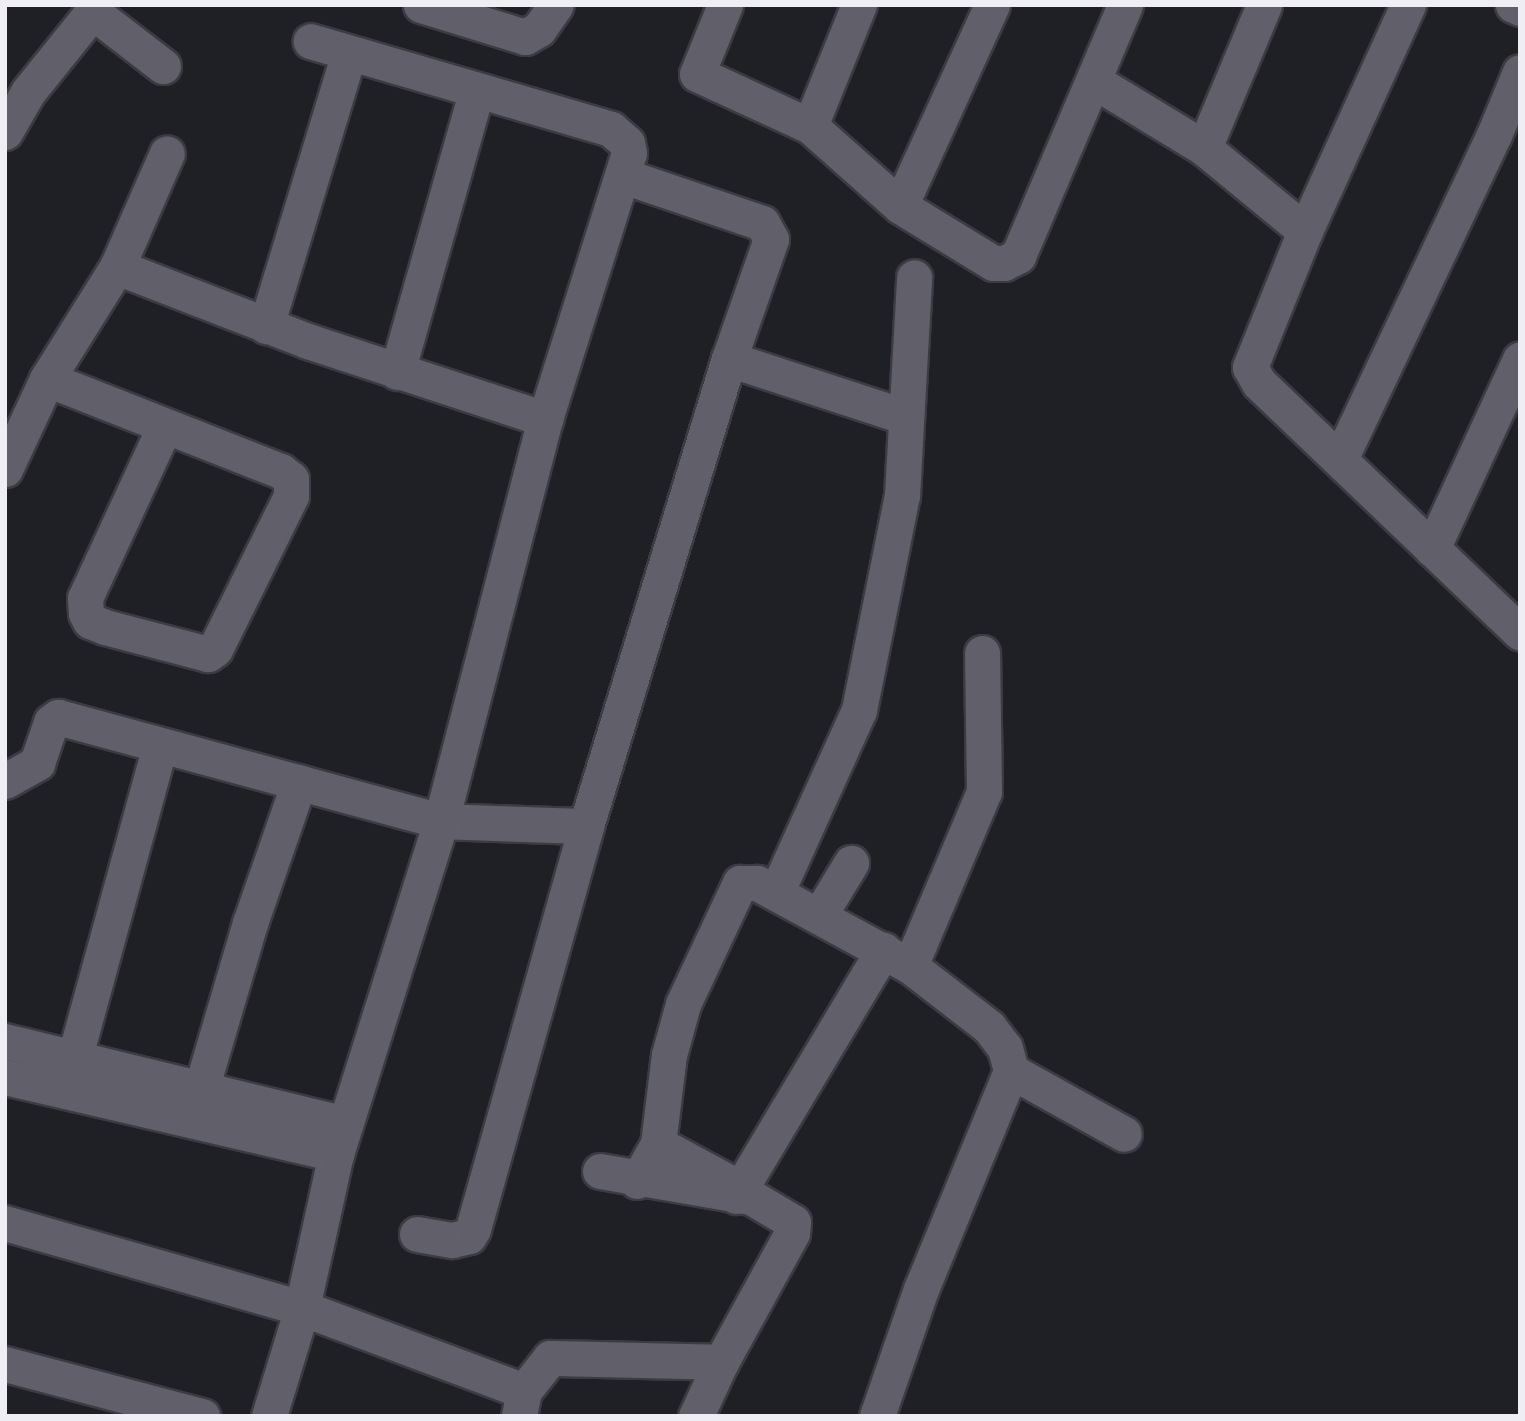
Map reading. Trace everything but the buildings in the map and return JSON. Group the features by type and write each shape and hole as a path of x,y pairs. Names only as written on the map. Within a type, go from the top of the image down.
{"street":[{"path":"421,5 525,37 539,29 556,5"},
{"path":"724,5 697,74 810,126 900,206 993,263 1018,256 1125,5"},
{"path":"810,126 859,5"},
{"path":"900,206 992,5"},
{"path":"1204,148 1264,5"},
{"path":"1408,5 1305,231 1250,366 1259,383 1341,457 1432,549 1520,632"},
{"path":"1513,5 1520,8"},
{"path":"5,132 17,87 89,16 98,16 163,66"},
{"path":"269,1416 302,1308 340,1139 441,821 545,419 624,176 627,143 611,129 476,93 311,41"},
{"path":"266,326 349,53"},
{"path":"1341,457 1507,142 1520,72"},
{"path":"1094,81 1204,148 1305,231"},
{"path":"397,372 476,93"},
{"path":"5,469 47,379 117,267 153,175 167,153"},
{"path":"417,1234 452,1241 469,1236 473,1229 586,827 729,359 768,253 769,229 624,176"},
{"path":"117,267 266,326 397,372 545,419"},
{"path":"776,893 859,710 902,495 903,416 914,277"},
{"path":"729,359 903,416"},
{"path":"1432,549 1520,359"},
{"path":"47,379 164,428 281,471 293,487 215,649 208,654 105,627 90,621 86,613 85,598 164,428"},
{"path":"742,1194 897,958 985,792 982,653"},
{"path":"5,780 37,763 51,722 58,717 441,821 586,827"},
{"path":"75,1056 160,746"},
{"path":"202,1086 250,923 299,782"},
{"path":"820,914 851,863"},
{"path":"637,1181 658,1144 669,1055 680,1017 735,887 746,881 820,914 897,958 989,1027 1005,1048 1011,1071 921,1289 877,1416"},
{"path":"5,1041 202,1086 340,1139"},
{"path":"1011,1071 1124,1134"},
{"path":"5,1077 340,1139"},
{"path":"658,1144 742,1194 789,1216 792,1233 720,1362 696,1416"},
{"path":"600,1171 637,1181 742,1194"},
{"path":"5,1223 302,1308 522,1404 550,1358 720,1362"},
{"path":"5,1364 202,1416"}]}
